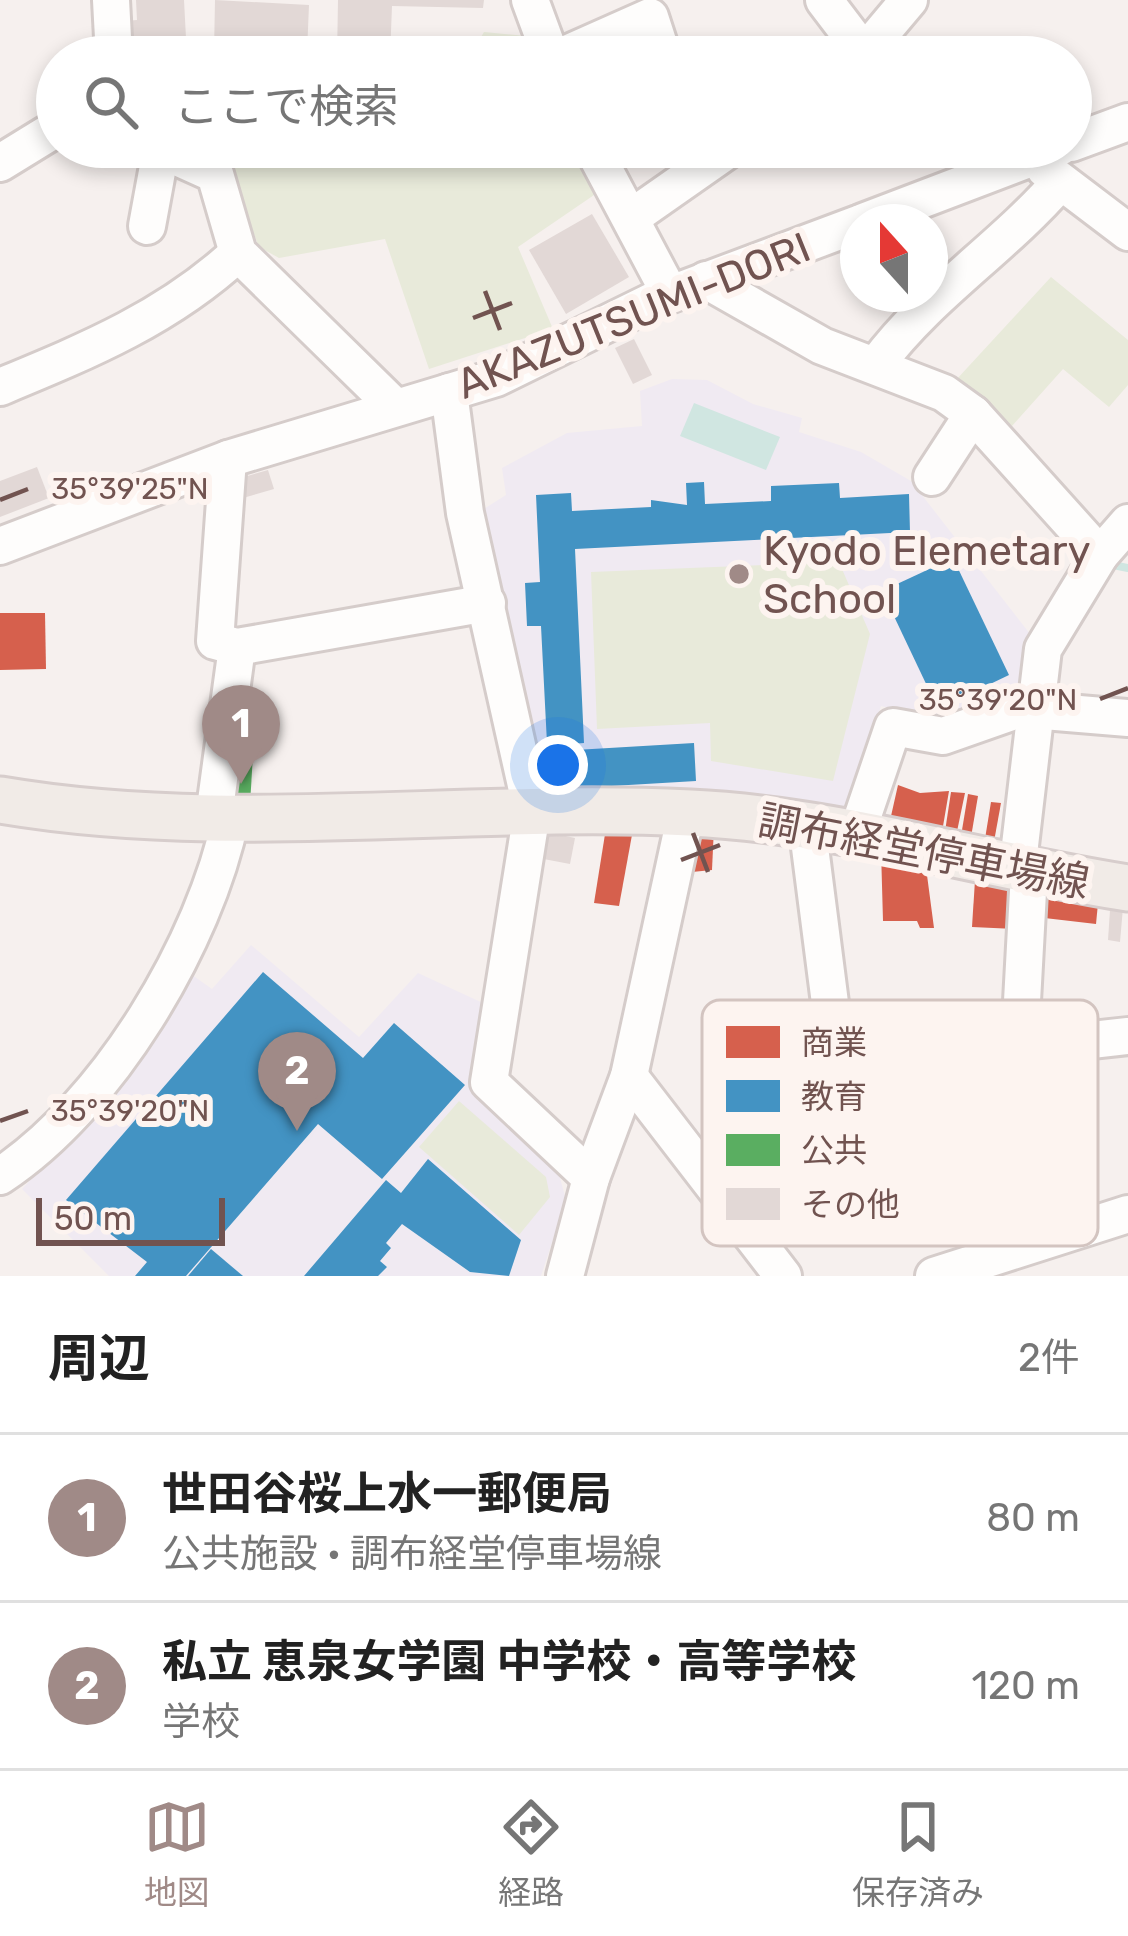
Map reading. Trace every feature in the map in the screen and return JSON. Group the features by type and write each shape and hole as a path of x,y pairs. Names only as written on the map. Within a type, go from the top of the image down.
{"main road":[{"name":"調布経堂停車場線","path":"0,800 223,816 379,820 532,812 686,813 807,824 1023,872 1128,888"}],"street":[{"path":"111,0 113,36"},
{"path":"530,0 546,36"},
{"path":"824,0 858,36"},
{"path":"885,36 909,0"},
{"path":"605,36 650,17 656,36"},
{"path":"1092,135 1128,122"},
{"path":"0,163 36,141"},
{"path":"147,226 155,168"},
{"path":"202,168 215,174 238,253 395,407"},
{"path":"604,168 670,294"},
{"path":"632,217 691,168"},
{"name":"AKAZUTSUMI-DORI","path":"913,204 1014,168"},
{"path":"877,364 950,284 1015,233 1038,168"},
{"path":"1054,168 1128,232"},
{"name":"AKAZUTSUMI-DORI","path":"0,546 228,459 542,360 670,294 840,230"},
{"path":"0,387 128,334 198,290 238,253"},
{"path":"706,280 822,346 944,393 974,414 1100,555"},
{"path":"449,392 465,513 532,812 489,1082 591,1178"},
{"path":"932,478 974,414"},
{"path":"228,459 215,641 238,647 487,603"},
{"path":"1021,1000 1023,872 1043,649 1100,555 1128,523"},
{"path":"0,1176 26,1159 92,1089 156,1004 195,923 223,816 238,647"},
{"path":"857,833 893,727 943,736 1020,709 1128,718"},
{"path":"565,1276 591,1178 629,1076 686,813"},
{"path":"807,824 830,1000"},
{"path":"1098,1039 1128,1036"},
{"path":"629,1076 702,1168"},
{"path":"1098,1230 1128,1214"},
{"path":"760,1246 782,1276"},
{"path":"934,1276 1045,1259"}],"shaded area":[{"name":"Kyodo Elemetary School","path":"672,379 707,380 753,404 802,418 799,432 861,452 911,481 1034,639 1021,701 942,722 881,706 846,814 544,798 479,512 506,495 502,468 567,433 642,426 640,391"},
{"path":"251,945 359,1037 418,973 485,1004 472,1092 556,1163 566,1200 541,1276 109,1276 22,1189 107,1098 188,972 212,989"}],"green space":[{"path":"228,168 586,168 597,193 518,247 553,329 429,369 385,239 279,258 259,247"},
{"path":"1051,277 1128,340 1128,385 1109,407 1063,369 1012,426 956,380"},
{"path":"839,562 870,634 833,781 711,761 710,723 597,729 591,572"},
{"path":"459,1101 546,1177 550,1197 519,1235 419,1147"}],"water":[{"path":"694,403 780,437 766,470 680,436"}],"building: 商業":[{"path":"0,613 45,613 46,669 0,670"},
{"path":"898,785 920,793 949,791 941,838 889,825"},
{"path":"951,792 965,793 955,841 944,838"},
{"path":"968,794 978,796 970,843 960,842"},
{"path":"991,802 1001,803 993,847 984,845"},
{"path":"634,824 619,906 594,903 606,828"},
{"path":"714,827 712,870 682,873 689,837"},
{"path":"881,850 925,860 934,928 920,928 917,921 883,921"},
{"path":"975,880 1010,881 1015,929 972,927"},
{"path":"1038,889 1099,893 1096,924 1036,917"}],"building: 教育":[{"path":"704,482 705,504 771,501 771,486 839,483 840,498 909,494 910,532 575,549 584,743 558,745 558,751 694,743 696,781 561,789 559,762 548,763 541,626 527,626 525,583 540,582 536,495 571,493 572,511 651,507 651,500 687,505 686,483"},
{"path":"953,558 1009,675 938,709 882,591"},
{"path":"263,972 363,1058 394,1023 465,1085 382,1179 318,1124 186,1276 135,1276 147,1262 66,1200"},
{"path":"428,1159 521,1240 509,1276 470,1272 402,1224 386,1243 391,1248 380,1261 387,1267 378,1276 304,1276 386,1180 401,1193"},
{"path":"211,1249 243,1276 188,1276"}],"building: 公共":[{"path":"232,752 253,754 250,805 225,802"}],"building: その他":[{"path":"136,0 184,0 186,36 126,36 125,21 137,20"},
{"path":"215,0 309,5 308,36 214,36"},
{"path":"338,0 484,0 483,8 392,6 391,36 337,36"},
{"path":"592,214 629,277 566,314 529,250"},
{"path":"634,339 652,375 633,384 615,348"},
{"path":"37,467 49,498 0,517 0,481"},
{"path":"268,470 274,489 243,498 237,479"},
{"path":"538,830 575,838 570,864 533,857"},
{"path":"1111,895 1124,896 1120,942 1108,940"}],"waterway":[{"path":"1108,564 1128,568"}],"place":[{"name":"Kyodo Elemetary School","path":"739,574"},
{"name":"世田谷桜上水一郵便局","path":"241,784"},
{"name":"私立 恵泉女学園 中学校・高等学校","path":"297,1131"}]}
